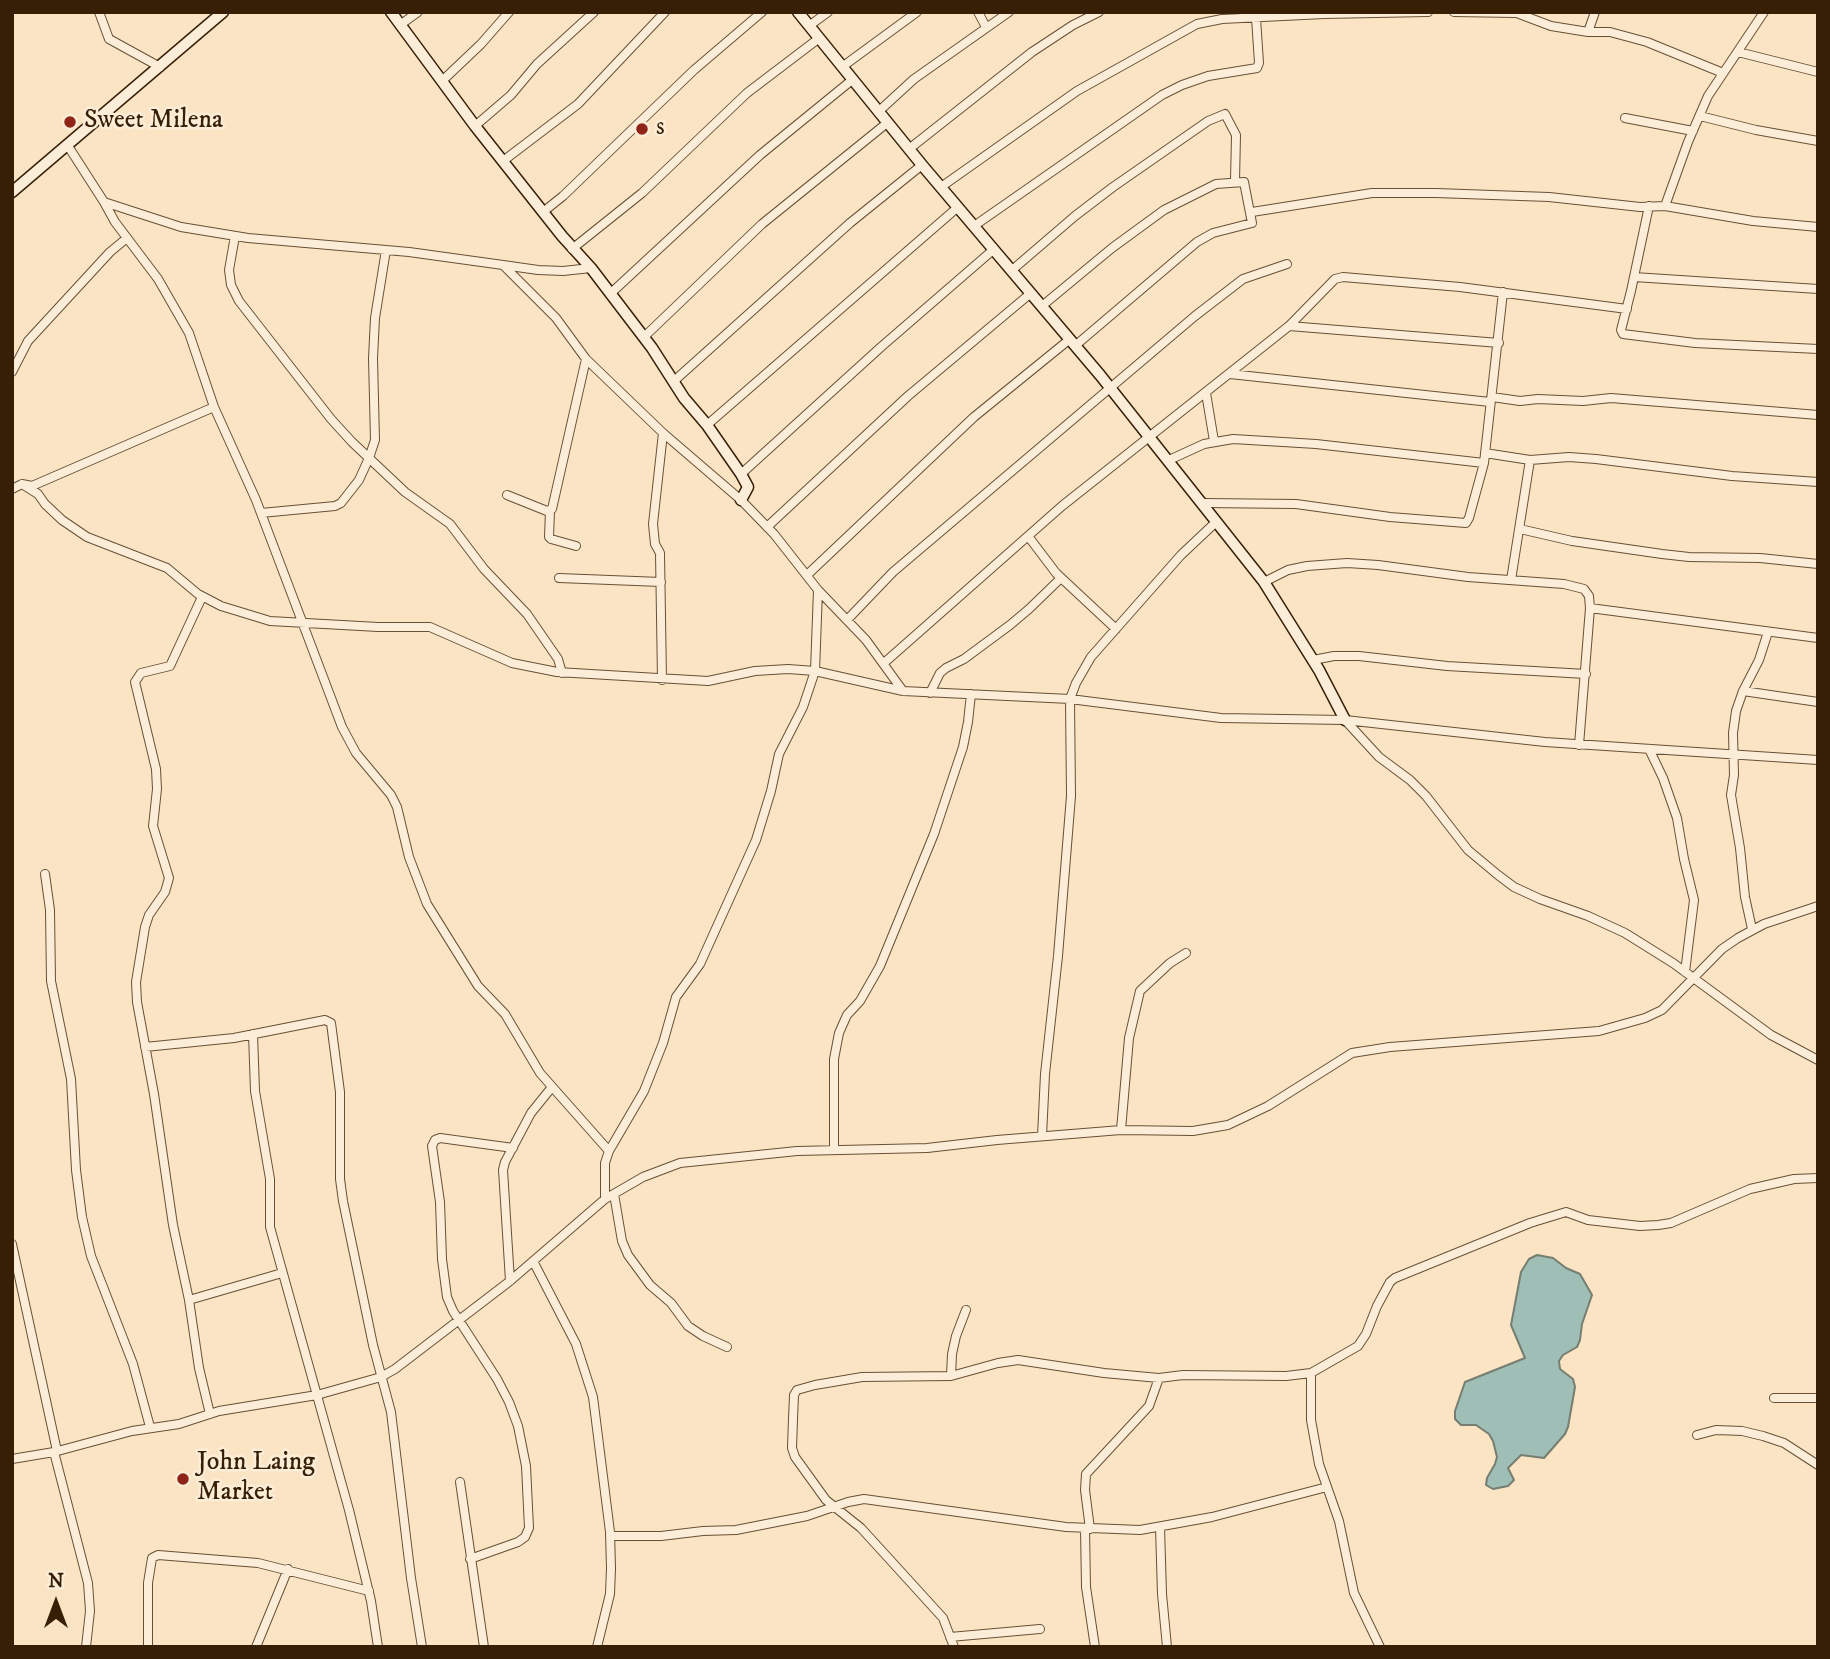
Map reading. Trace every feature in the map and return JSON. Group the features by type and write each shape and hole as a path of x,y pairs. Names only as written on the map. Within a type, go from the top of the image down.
{"street":[{"path":"99,12 109,39 160,67"},
{"path":"15,186 68,146 223,12"},
{"path":"391,12 475,126 591,268 644,338 684,398 707,425 748,487 741,500"},
{"path":"400,25 418,12"},
{"path":"442,81 481,44 509,12"},
{"path":"475,126 594,12"},
{"path":"503,161 578,104 665,12"},
{"path":"543,212 694,70 762,12"},
{"path":"798,12 887,123 1073,342 1203,503 1264,582 1313,660 1345,720 1380,757 1410,780 1468,850 1514,887 1625,933 1685,972 1772,1035 1818,1060"},
{"path":"809,26 828,12"},
{"path":"842,67 917,12"},
{"path":"978,12 986,27"},
{"path":"878,112 914,79 1009,12"},
{"path":"909,149 1032,52 1073,25 1099,12"},
{"path":"941,187 1077,91 1185,30 1207,21 1428,12"},
{"path":"1454,12 1515,12 1551,26 1588,32 1610,32 1647,42 1723,73"},
{"path":"1588,32 1595,12"},
{"path":"1665,206 1699,116 1723,73 1764,12"},
{"path":"974,226 1162,94 1208,76 1257,68 1256,18"},
{"path":"572,248 642,193 756,86 818,39"},
{"path":"1738,52 1818,72"},
{"path":"610,294 751,163 852,80"},
{"path":"1011,271 1075,216 1124,179 1208,121 1225,114 1236,135 1235,181"},
{"path":"1699,116 1818,141"},
{"path":"1625,118 1693,131"},
{"path":"644,338 762,223 887,123"},
{"path":"68,146 177,311 197,354 214,407 261,513 342,727 356,753 391,795 397,807 410,857 427,904 478,986 505,1014 526,1052 552,1087 609,1151"},
{"path":"674,381 850,223 922,165"},
{"path":"807,575 967,424 1197,242 1213,233 1252,223 1245,182 1235,181 1203,190 1164,210 1112,248 1042,306"},
{"path":"1251,212 1269,207 1385,192 1549,197 1665,206 1754,221 1818,227"},
{"path":"104,202 181,227 235,236 386,250 538,270 591,268"},
{"path":"1649,206 1621,330 1623,334 1695,343 1818,349"},
{"path":"707,425 958,207"},
{"path":"235,236 229,270 231,285 239,301 331,419 405,492 450,524 484,569 527,614 558,659 562,673"},
{"path":"12,372 23,349 36,332 110,253 127,239"},
{"path":"261,513 341,503 359,480 375,440 375,318 386,250"},
{"path":"741,474 993,250"},
{"path":"847,620 894,572 1110,387 1236,284 1251,275 1287,264"},
{"path":"503,265 556,318 586,359 663,433 741,500 767,527 818,590 884,663 903,691"},
{"path":"884,663 1028,536 1289,326 1335,279 1343,277 1503,292 1627,309"},
{"path":"1634,277 1818,289"},
{"path":"1203,503 1296,504 1390,517 1466,523 1484,458 1503,292"},
{"path":"767,527 908,396 1031,293"},
{"path":"1289,326 1499,343"},
{"path":"576,546 551,540 550,511 586,359"},
{"path":"1230,374 1491,399 1583,401 1618,398 1818,415"},
{"path":"1206,393 1214,441"},
{"path":"12,489 22,484 32,486 214,407"},
{"path":"662,680 660,553 655,544 653,524 663,433"},
{"path":"1169,460 1214,441 1245,440 1484,458 1530,460 1569,457 1732,476 1818,482"},
{"path":"1511,580 1530,460"},
{"path":"22,484 38,494 62,520 87,537 167,568 202,597 221,606 256,618 303,623 429,627 512,663 562,673 708,681 766,669 815,671 903,691 1070,699 1221,718 1345,720 1579,745 1818,760"},
{"path":"506,495 550,511"},
{"path":"1042,1136 1045,1074 1071,796 1070,699 1087,664 1181,555 1216,522"},
{"path":"1520,528 1572,541 1662,554 1760,558 1818,564"},
{"path":"1028,536 1061,578 1116,629"},
{"path":"1264,582 1288,570 1347,563 1468,578 1579,587 1587,592 1590,608 1579,745"},
{"path":"559,578 661,582"},
{"path":"930,693 940,673 1010,625 1061,578"},
{"path":"605,1199 605,1163 609,1151 648,1082 676,997 704,955 756,840 779,754 803,707 815,671 818,590"},
{"path":"202,597 170,666 141,673 135,682 156,769 153,827 169,878 165,892 149,915 136,982 173,1226 210,1414"},
{"path":"1590,608 1818,638"},
{"path":"1752,929 1746,906 1731,795 1733,753 1736,711 1759,660 1768,632"},
{"path":"1313,660 1334,656 1359,656 1435,665 1586,674"},
{"path":"1743,691 1818,702"},
{"path":"834,1149 834,1059 839,1033 847,1015 860,1001 880,966 934,834 963,747 971,694"},
{"path":"1649,749 1677,818 1695,900 1685,972"},
{"path":"45,874 50,910 51,981 71,1079 76,1170 82,1217 91,1256 133,1364 150,1427"},
{"path":"12,1459 210,1414 317,1395 381,1377 510,1281 605,1199 643,1177 680,1163 744,1155 834,1149 927,1148 1121,1130 1193,1132 1228,1125 1249,1116 1352,1054 1390,1047 1555,1036 1625,1025 1662,1010 1722,949 1752,929 1818,906"},
{"path":"1121,1130 1129,1038 1140,991 1170,963 1186,953"},
{"path":"145,1047 253,1034 325,1020 331,1023 340,1092 340,1179 343,1201 395,1441 422,1647"},
{"path":"253,1034 255,1091 270,1179 270,1227 349,1510 369,1591 378,1647"},
{"path":"510,1281 503,1170 531,1113 552,1087"},
{"path":"470,1559 525,1537 529,1528 526,1466 518,1426 497,1379 447,1297 440,1202 432,1146 435,1140 440,1138 513,1148"},
{"path":"954,1647 943,1618 861,1528 834,1508 792,1453 794,1395 797,1390 815,1384 862,1377 951,1376 1018,1360 1159,1378 1183,1375 1286,1376 1311,1373 1358,1346 1390,1282 1395,1278 1530,1223 1566,1212 1588,1220 1658,1225 1671,1223 1750,1189 1794,1179 1818,1178"},
{"path":"614,1194 622,1241 628,1255 688,1326 727,1347"},
{"path":"12,1244 56,1451 88,1583 90,1611 86,1647"},
{"path":"533,1261 576,1344 589,1381 610,1536 610,1594 597,1647"},
{"path":"189,1300 282,1273"},
{"path":"951,1376 954,1345 966,1310"},
{"path":"1311,1373 1311,1420 1319,1464 1339,1521 1354,1593 1380,1647"},
{"path":"1095,1647 1086,1587 1086,1474 1149,1406 1159,1378"},
{"path":"1774,1398 1818,1398"},
{"path":"1697,1435 1716,1430 1742,1431 1763,1436 1784,1443 1818,1465"},
{"path":"460,1482 484,1647"},
{"path":"610,1536 661,1536 736,1530 807,1516 864,1499 1087,1529 1123,1530 1160,1527 1212,1517 1327,1488"},
{"path":"1160,1527 1167,1647"},
{"path":"148,1647 148,1583 154,1556 192,1556 258,1563 369,1591"},
{"path":"256,1647 288,1569"},
{"path":"950,1637 1040,1629"}],"water":[{"path":"1537,1255 1553,1258 1580,1274 1592,1295 1577,1347 1563,1355 1559,1361 1560,1369 1573,1379 1575,1387 1568,1427 1544,1458 1521,1455 1508,1468 1514,1480 1508,1486 1493,1489 1486,1485 1497,1457 1493,1441 1489,1434 1476,1425 1461,1425 1455,1419 1455,1411 1465,1382 1525,1358 1511,1325 1521,1272 1529,1259"}],"place":[{"name":"Sweet Milena","path":"70,122"},
{"name":"s","path":"642,129"},
{"name":"John Laing Market","path":"183,1479"}]}
